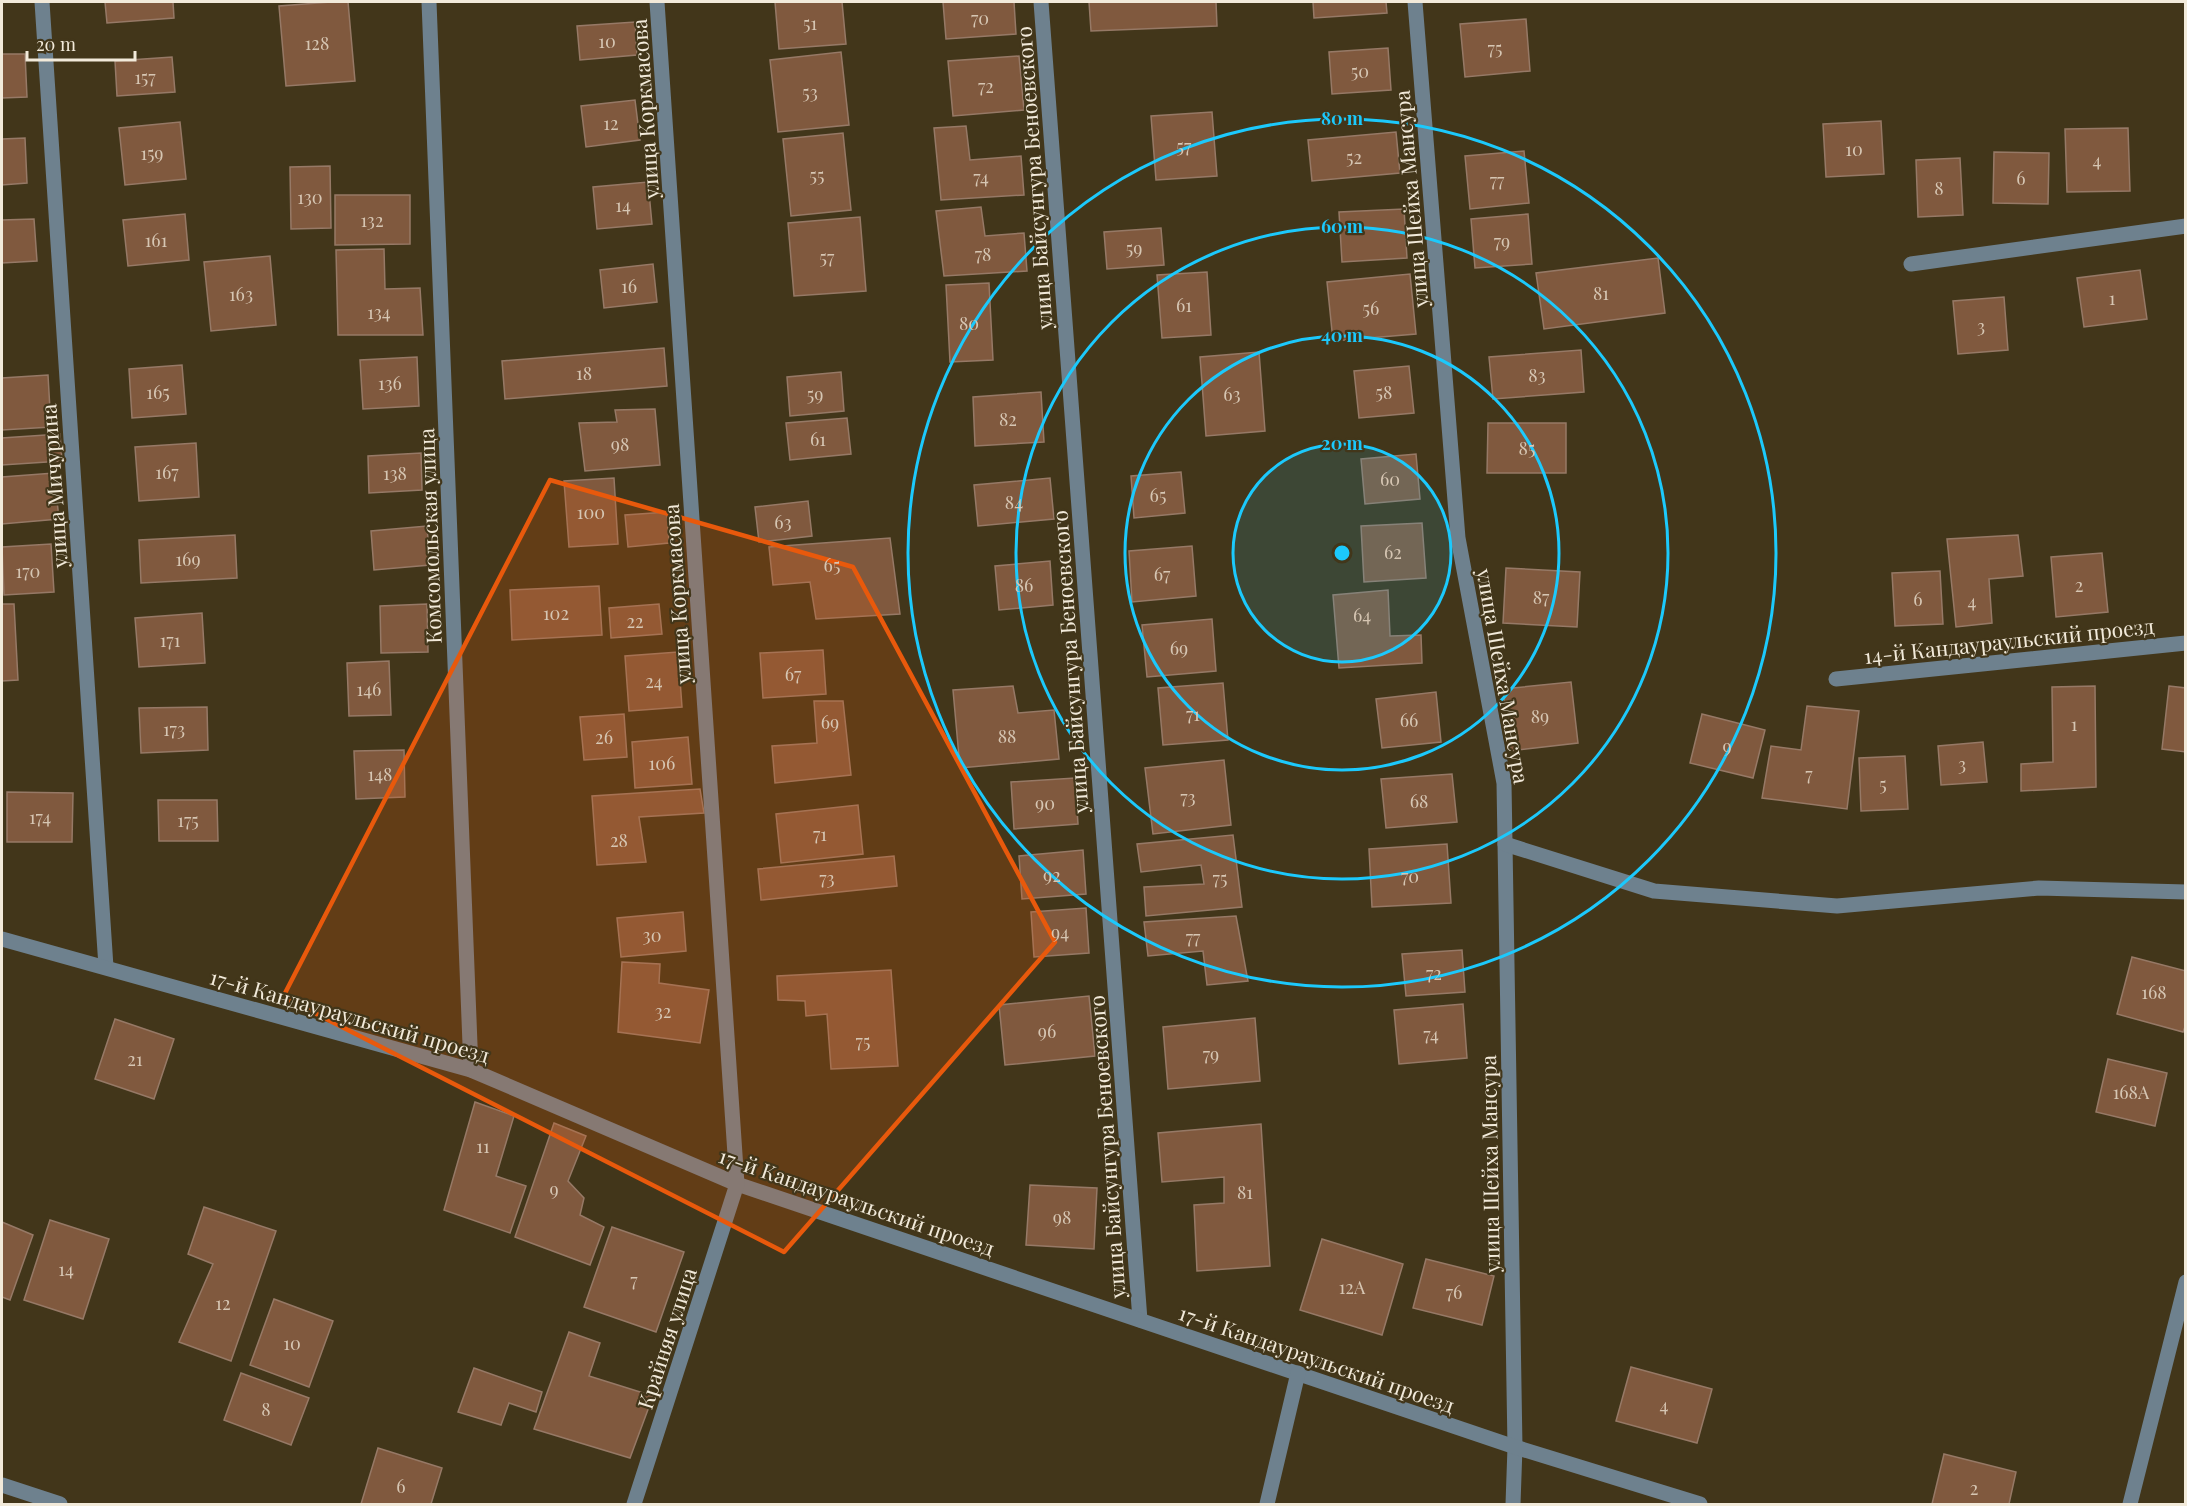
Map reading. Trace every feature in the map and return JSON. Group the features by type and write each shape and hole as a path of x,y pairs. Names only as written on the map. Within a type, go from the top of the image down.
{"street":[{"name":"улица Мичурина","path":"42,2 105,967"},
{"name":"Комсомольская улица","path":"429,2 471,1070"},
{"name":"улица Коркмасова","path":"657,2 737,1184"},
{"name":"улица Байсунгура Беноевского","path":"1041,2 1140,1320"},
{"name":"улица Шейха Мансура","path":"1415,2 1458,538 1504,783 1515,1447 1513,1504"},
{"path":"1911,264 2186,226"},
{"name":"14-й Кандаураульский проезд","path":"1836,679 2186,643"},
{"path":"1505,844 1654,891 1837,906 2039,888 2186,892"},
{"name":"17-й Кандаураульский проезд","path":"2,939 471,1070 737,1184 1515,1447 1700,1504"},
{"name":"Крайняя улица","path":"634,1504 737,1184"},
{"path":"2130,1504 2186,1282"},
{"path":"1267,1504 1298,1373"},
{"path":"2,1485 60,1504"}],"highlighted area":[{"path":"550,480 853,567 1055,942 784,1252 283,997"}],"building":[{"path":"105,2 173,2 174,18 107,23"},
{"path":"348,2 355,81 286,86 279,6"},
{"path":"775,2 842,2 846,44 779,49"},
{"path":"943,2 1014,2 1016,34 946,39"},
{"path":"1089,2 1216,2 1217,26 1091,31"},
{"path":"1313,2 1386,2 1387,13 1314,18"},
{"path":"1526,19 1530,71 1465,77 1460,24"},
{"path":"635,22 637,55 580,60 577,26"},
{"path":"1388,48 1391,90 1332,94 1329,52"},
{"path":"841,52 849,125 778,132 770,60"},
{"path":"2,54 25,54 27,97 2,98"},
{"path":"1019,56 1024,110 953,116 948,61"},
{"path":"172,57 175,92 117,96 115,61"},
{"path":"635,100 640,140 586,147 581,106"},
{"path":"1212,112 1217,176 1156,180 1151,116"},
{"path":"1881,121 1884,174 1826,177 1823,124"},
{"path":"180,122 186,179 125,185 119,128"},
{"path":"966,126 970,160 1021,156 1024,195 941,200 934,128"},
{"path":"2128,128 2130,191 2067,192 2065,129"},
{"path":"1396,132 1400,173 1312,181 1308,140"},
{"path":"843,133 851,210 791,216 783,139"},
{"path":"25,138 27,183 2,185 2,139"},
{"path":"1524,151 1529,203 1470,209 1465,156"},
{"path":"1994,152 2049,153 2048,204 1993,203"},
{"path":"1960,158 1963,215 1918,217 1916,160"},
{"path":"330,166 331,228 291,229 290,167"},
{"path":"648,182 652,224 597,229 593,187"},
{"path":"335,195 410,195 410,244 335,245"},
{"path":"981,207 985,236 1024,233 1027,271 944,276 936,211"},
{"path":"1404,209 1407,258 1342,262 1339,212"},
{"path":"185,214 189,260 128,266 123,220"},
{"path":"1528,214 1532,264 1475,268 1471,219"},
{"path":"860,217 866,291 794,296 788,223"},
{"path":"34,219 37,261 2,263 2,220"},
{"path":"1161,228 1164,265 1107,269 1104,232"},
{"path":"384,249 385,289 420,288 423,335 338,335 336,250"},
{"path":"270,256 276,325 211,331 204,262"},
{"path":"1658,258 1665,313 1544,329 1536,273"},
{"path":"653,264 657,302 604,308 600,270"},
{"path":"2140,270 2147,319 2084,327 2077,278"},
{"path":"1207,272 1211,335 1162,338 1157,275"},
{"path":"1410,274 1416,334 1333,341 1327,282"},
{"path":"989,283 993,360 950,362 946,285"},
{"path":"2004,297 2008,350 1958,354 1953,301"},
{"path":"664,348 667,386 505,399 502,361"},
{"path":"1581,350 1584,392 1493,399 1489,357"},
{"path":"1259,352 1265,431 1206,436 1200,357"},
{"path":"417,357 419,406 363,409 360,360"},
{"path":"182,365 186,414 132,418 129,369"},
{"path":"1409,366 1414,413 1359,418 1354,371"},
{"path":"841,372 844,411 790,416 787,377"},
{"path":"48,375 51,427 2,430 2,378"},
{"path":"1041,392 1044,442 975,446 973,397"},
{"path":"655,409 660,465 585,471 579,423 617,422 615,410"},
{"path":"847,418 851,454 790,460 786,423"},
{"path":"1488,423 1566,423 1566,473 1487,473"},
{"path":"60,434 62,461 2,465 2,438"},
{"path":"196,443 199,497 139,501 135,447"},
{"path":"421,453 422,490 369,493 368,456"},
{"path":"1416,454 1420,499 1365,504 1361,459"},
{"path":"1181,472 1185,513 1134,518 1131,476"},
{"path":"54,473 59,519 2,524 2,477"},
{"path":"614,478 618,544 569,547 564,481"},
{"path":"1050,478 1054,519 978,526 974,485"},
{"path":"808,501 812,536 759,542 755,507"},
{"path":"667,512 669,543 628,547 625,515"},
{"path":"1422,523 1426,578 1364,582 1361,526"},
{"path":"427,526 430,565 374,570 371,531"},
{"path":"235,535 237,578 141,583 139,540"},
{"path":"2018,535 2023,576 1989,579 1992,623 1956,627 1947,539"},
{"path":"890,538 900,614 816,619 810,582 773,585 769,547"},
{"path":"51,544 54,592 4,595 2,547"},
{"path":"1192,546 1196,596 1132,602 1129,551"},
{"path":"2102,553 2108,612 2056,617 2051,557"},
{"path":"1050,561 1053,605 999,610 995,566"},
{"path":"1506,568 1580,572 1577,627 1503,623"},
{"path":"1940,571 1943,624 1895,626 1892,573"},
{"path":"599,586 602,635 512,640 510,590"},
{"path":"1388,590 1390,636 1421,635 1422,663 1339,668 1333,595"},
{"path":"2,604 14,604 18,680 2,681"},
{"path":"427,604 428,652 381,653 380,606"},
{"path":"659,604 662,634 611,638 609,608"},
{"path":"202,613 205,663 139,667 135,618"},
{"path":"1212,619 1216,671 1147,677 1142,625"},
{"path":"823,650 826,694 763,698 760,653"},
{"path":"678,652 682,707 629,711 625,656"},
{"path":"389,661 391,715 349,716 347,663"},
{"path":"1571,682 1578,743 1510,751 1503,689"},
{"path":"1223,683 1228,740 1163,745 1158,688"},
{"path":"1013,686 1018,713 1054,710 1059,759 960,768 953,690"},
{"path":"2095,686 2096,787 2021,791 2021,764 2053,762 2052,687"},
{"path":"2169,686 2186,688 2186,752 2162,749"},
{"path":"1436,692 1441,742 1382,748 1376,699"},
{"path":"814,701 843,701 851,775 775,783 772,746 817,743"},
{"path":"1807,706 1859,711 1847,809 1762,798 1771,746 1801,750"},
{"path":"207,707 208,750 141,753 139,708"},
{"path":"624,714 627,757 584,760 580,717"},
{"path":"1702,714 1765,730 1753,778 1690,763"},
{"path":"688,737 692,784 635,788 632,742"},
{"path":"1983,742 1987,782 1941,785 1938,746"},
{"path":"404,750 405,797 356,799 354,751"},
{"path":"1905,756 1908,809 1861,811 1859,758"},
{"path":"1224,760 1231,825 1153,834 1145,768"},
{"path":"1452,774 1457,822 1386,828 1381,779"},
{"path":"1075,778 1078,824 1014,829 1011,782"},
{"path":"700,789 704,813 639,817 646,862 597,865 592,796"},
{"path":"7,792 73,793 72,842 7,842"},
{"path":"158,800 217,800 218,841 159,841"},
{"path":"858,805 863,854 781,863 776,814"},
{"path":"1233,835 1242,907 1146,916 1144,887 1204,884 1201,865 1141,872 1137,844"},
{"path":"1447,844 1451,903 1372,907 1369,849"},
{"path":"1083,850 1086,894 1022,899 1019,856"},
{"path":"894,856 897,886 761,900 758,869"},
{"path":"1086,908 1089,953 1034,957 1031,912"},
{"path":"683,912 686,951 621,957 617,918"},
{"path":"1236,916 1248,981 1207,985 1203,951 1148,956 1144,922"},
{"path":"1462,950 1465,992 1406,996 1402,954"},
{"path":"2132,957 2186,971 2186,1024 2183,1032 2117,1014"},
{"path":"622,962 660,964 659,983 709,990 700,1043 618,1032"},
{"path":"891,970 898,1066 831,1069 827,1014 806,1016 805,1001 778,1000 777,976"},
{"path":"1089,996 1095,1056 1005,1065 999,1005"},
{"path":"1463,1004 1467,1058 1399,1064 1394,1010"},
{"path":"1255,1018 1260,1081 1168,1089 1163,1027"},
{"path":"115,1019 174,1039 154,1099 95,1079"},
{"path":"2108,1059 2167,1073 2155,1126 2096,1112"},
{"path":"475,1102 514,1116 496,1176 526,1186 510,1233 444,1210"},
{"path":"554,1123 586,1136 568,1181 584,1198 580,1215 604,1227 590,1265 515,1237"},
{"path":"1261,1124 1270,1266 1197,1271 1194,1205 1224,1203 1224,1177 1162,1182 1158,1133"},
{"path":"1030,1185 1097,1188 1094,1249 1026,1245"},
{"path":"204,1207 276,1231 231,1361 179,1342 213,1264 188,1254"},
{"path":"50,1220 109,1239 83,1319 24,1300"},
{"path":"2,1222 33,1235 10,1300 2,1297"},
{"path":"612,1227 684,1252 656,1332 584,1307"},
{"path":"1322,1239 1403,1264 1382,1335 1300,1310"},
{"path":"1426,1259 1494,1276 1482,1325 1413,1308"},
{"path":"274,1299 333,1321 309,1387 250,1365"},
{"path":"569,1332 600,1343 589,1376 653,1396 630,1458 534,1429"},
{"path":"1631,1367 1712,1389 1697,1443 1616,1421"},
{"path":"474,1368 542,1392 536,1412 509,1403 501,1425 458,1412"},
{"path":"241,1373 309,1398 291,1445 224,1420"},
{"path":"378,1448 442,1468 431,1504 361,1504"},
{"path":"1944,1454 2016,1472 2009,1504 1932,1504"}]}
